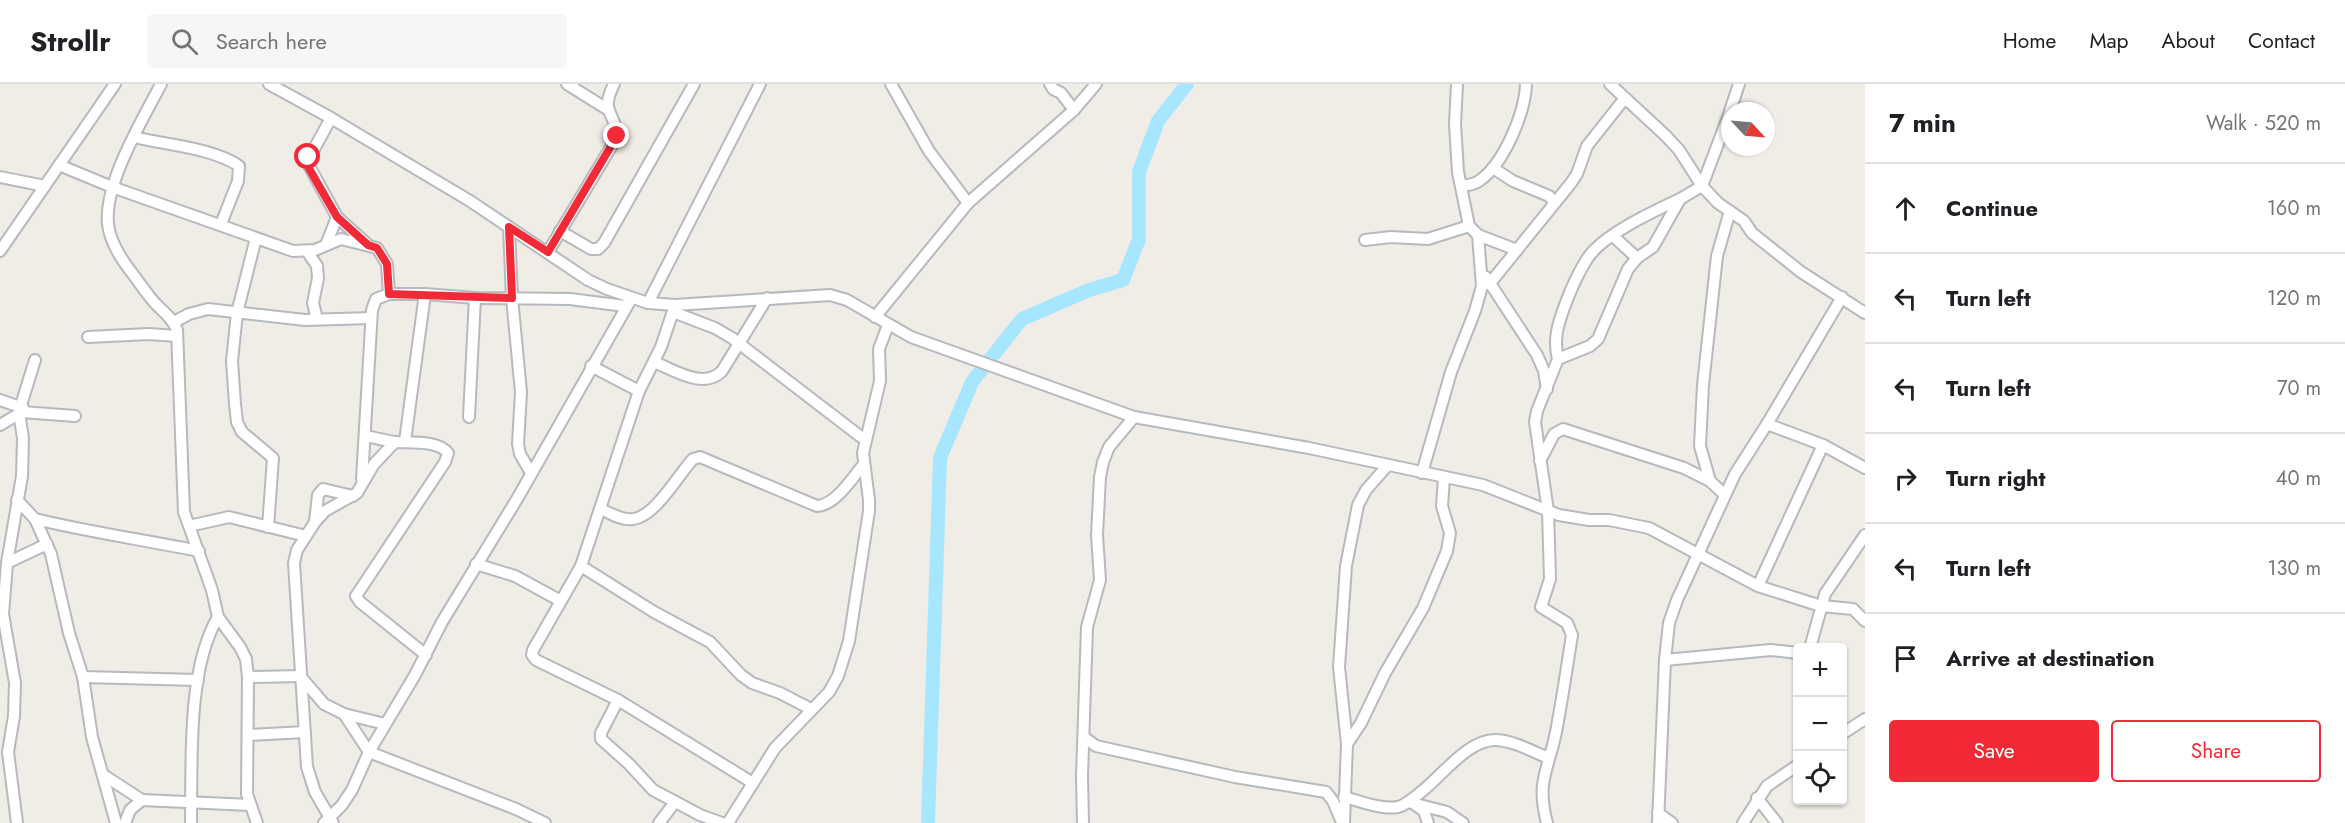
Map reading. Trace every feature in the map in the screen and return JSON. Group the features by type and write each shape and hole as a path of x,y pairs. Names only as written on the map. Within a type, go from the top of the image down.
{"street":[{"path":"161,84 112,187 108,225 113,242 126,265 148,294 174,322 177,336 183,501 218,617 246,659 248,677 247,794 257,823"},
{"path":"269,84 331,118 470,201 588,280 628,302"},
{"path":"567,84 607,109"},
{"path":"548,252 617,136 616,128 607,109 607,98 614,84"},
{"path":"561,231 591,249 598,249 604,243 694,84"},
{"path":"648,303 760,84"},
{"path":"891,84 928,152 968,203"},
{"path":"1050,84 1053,89 1061,93 1074,110"},
{"path":"875,317 968,203 1074,110 1096,84"},
{"path":"1457,84 1456,152 1469,226 1478,235 1517,250"},
{"path":"1461,186 1472,185 1493,168 1507,144 1524,104 1526,84"},
{"path":"1610,84 1679,150 1702,186 1718,203 1744,221 1752,233 1784,260 1865,314"},
{"path":"1733,102 1739,84"},
{"path":"0,251 110,86"},
{"path":"1422,473 1451,372 1486,284 1517,250 1577,174 1587,146 1625,98"},
{"path":"331,118 308,157 307,165 337,217 368,245"},
{"path":"1547,823 1541,797 1542,779 1555,733 1572,635 1567,623 1541,607 1550,579 1548,511 1535,422 1558,359 1555,345 1556,331 1572,287 1588,257 1613,236 1702,186 1721,136"},
{"path":"134,137 203,151 230,160 239,166 238,181 221,224"},
{"path":"59,165 112,187 293,251 307,251 341,239 377,248 387,264 389,294"},
{"path":"1493,168 1513,181 1549,196 1555,203"},
{"path":"0,177 45,186"},
{"path":"1558,359 1590,346 1598,339 1628,269 1637,258 1653,247 1680,199"},
{"path":"1710,481 1700,446 1703,385 1715,267 1730,211"},
{"path":"326,246 337,217"},
{"path":"1365,240 1391,237 1428,239 1469,226"},
{"path":"509,227 512,298 521,392 518,444 520,454 531,473"},
{"path":"1478,235 1479,269 1486,284 1537,355 1544,371 1547,389"},
{"path":"1613,236 1637,258"},
{"path":"256,238 237,313 232,361 237,422 242,432 273,458 268,526"},
{"path":"307,251 317,266 318,278 313,303 317,319"},
{"path":"362,484 371,318 376,299 389,294 570,299 648,303 674,308 715,328 739,344 865,440"},
{"path":"425,294 400,442 374,464 353,496 325,511 315,522 297,550 294,563 305,732 311,781 329,821 352,790 369,752 426,655 442,622 507,517 628,302"},
{"path":"674,308 767,298 830,295 847,300 911,338 1134,417 1309,448 1483,485 1548,511 1649,528 1758,586 1821,606 1853,609 1865,621"},
{"path":"1672,823 1658,818 1665,660 1669,623 1735,474 1842,297"},
{"path":"469,417 475,298"},
{"path":"654,362 706,381 716,378 767,298"},
{"path":"674,308 654,362 639,392 581,566 559,600 532,655 536,660 618,700 753,783"},
{"path":"174,322 189,314 208,309 305,320 371,318"},
{"path":"728,823 775,748 828,692 838,676 849,641 869,512 870,500 864,464 865,440 880,381 879,349 888,325"},
{"path":"88,337 149,334 177,336"},
{"path":"17,823 4,752 14,716 15,683 3,614 7,563 22,476 23,438 20,419 23,398 35,360"},
{"path":"591,366 639,392"},
{"path":"0,400 22,410 75,416"},
{"path":"0,425 22,410"},
{"path":"1083,823 1082,776 1087,627 1100,580 1097,535 1102,462 1109,447 1134,417"},
{"path":"1767,424 1823,446 1865,468"},
{"path":"1540,461 1554,434 1563,429 1684,468 1710,481 1725,495"},
{"path":"366,436 444,447 448,453 448,457 357,596 357,599 426,655"},
{"path":"1758,586 1823,446"},
{"path":"601,509 623,518 633,519 644,515 659,501 693,459 700,457 817,506 824,506 864,464"},
{"path":"1343,823 1347,744 1339,667 1346,566 1358,506 1366,490 1388,465"},
{"path":"1347,744 1385,673 1424,608 1447,551 1450,533 1442,506 1444,478"},
{"path":"315,522 318,495 323,489 353,496"},
{"path":"17,501 35,519 55,567 69,633 83,677 92,737 117,823"},
{"path":"189,526 229,517 306,536"},
{"path":"35,519 199,551"},
{"path":"1811,643 1821,606 1834,578 1864,537"},
{"path":"7,563 47,544"},
{"path":"477,564 515,576 559,600"},
{"path":"581,566 654,612 710,642 741,675 752,682 780,693 811,710"},
{"path":"191,823 193,732 198,680 209,632 218,617"},
{"path":"1665,660 1771,650 1793,653"},
{"path":"301,676 324,704 344,714 385,724"},
{"path":"248,677 301,676"},
{"path":"83,677 198,680"},
{"path":"618,700 601,733 601,739 630,764 646,784 675,802 722,823"},
{"path":"344,714 369,752 516,809 545,823"},
{"path":"1847,731 1865,719"},
{"path":"248,735 305,732"},
{"path":"1085,738 1096,747 1235,777 1326,792 1333,801 1343,823"},
{"path":"1344,797 1390,807 1401,807 1411,803 1450,765 1480,744 1494,740 1509,742 1548,758"},
{"path":"1743,823 1757,798 1767,786 1793,768"},
{"path":"105,776 142,800 250,805"},
{"path":"1757,798 1777,823"},
{"path":"125,823 130,810 142,800"},
{"path":"659,823 675,802"},
{"path":"1411,803 1424,811 1428,823"},
{"path":"1411,803 1447,812 1463,823"}],"waterway":[{"path":"928,823 940,458 972,382 1022,319 1089,290 1123,280 1139,239 1139,172 1158,121 1187,84"}],"route":[{"path":"308,157 307,165 337,217 368,245 377,248 387,264 389,294 512,298 509,227 548,252 617,136"}]}
